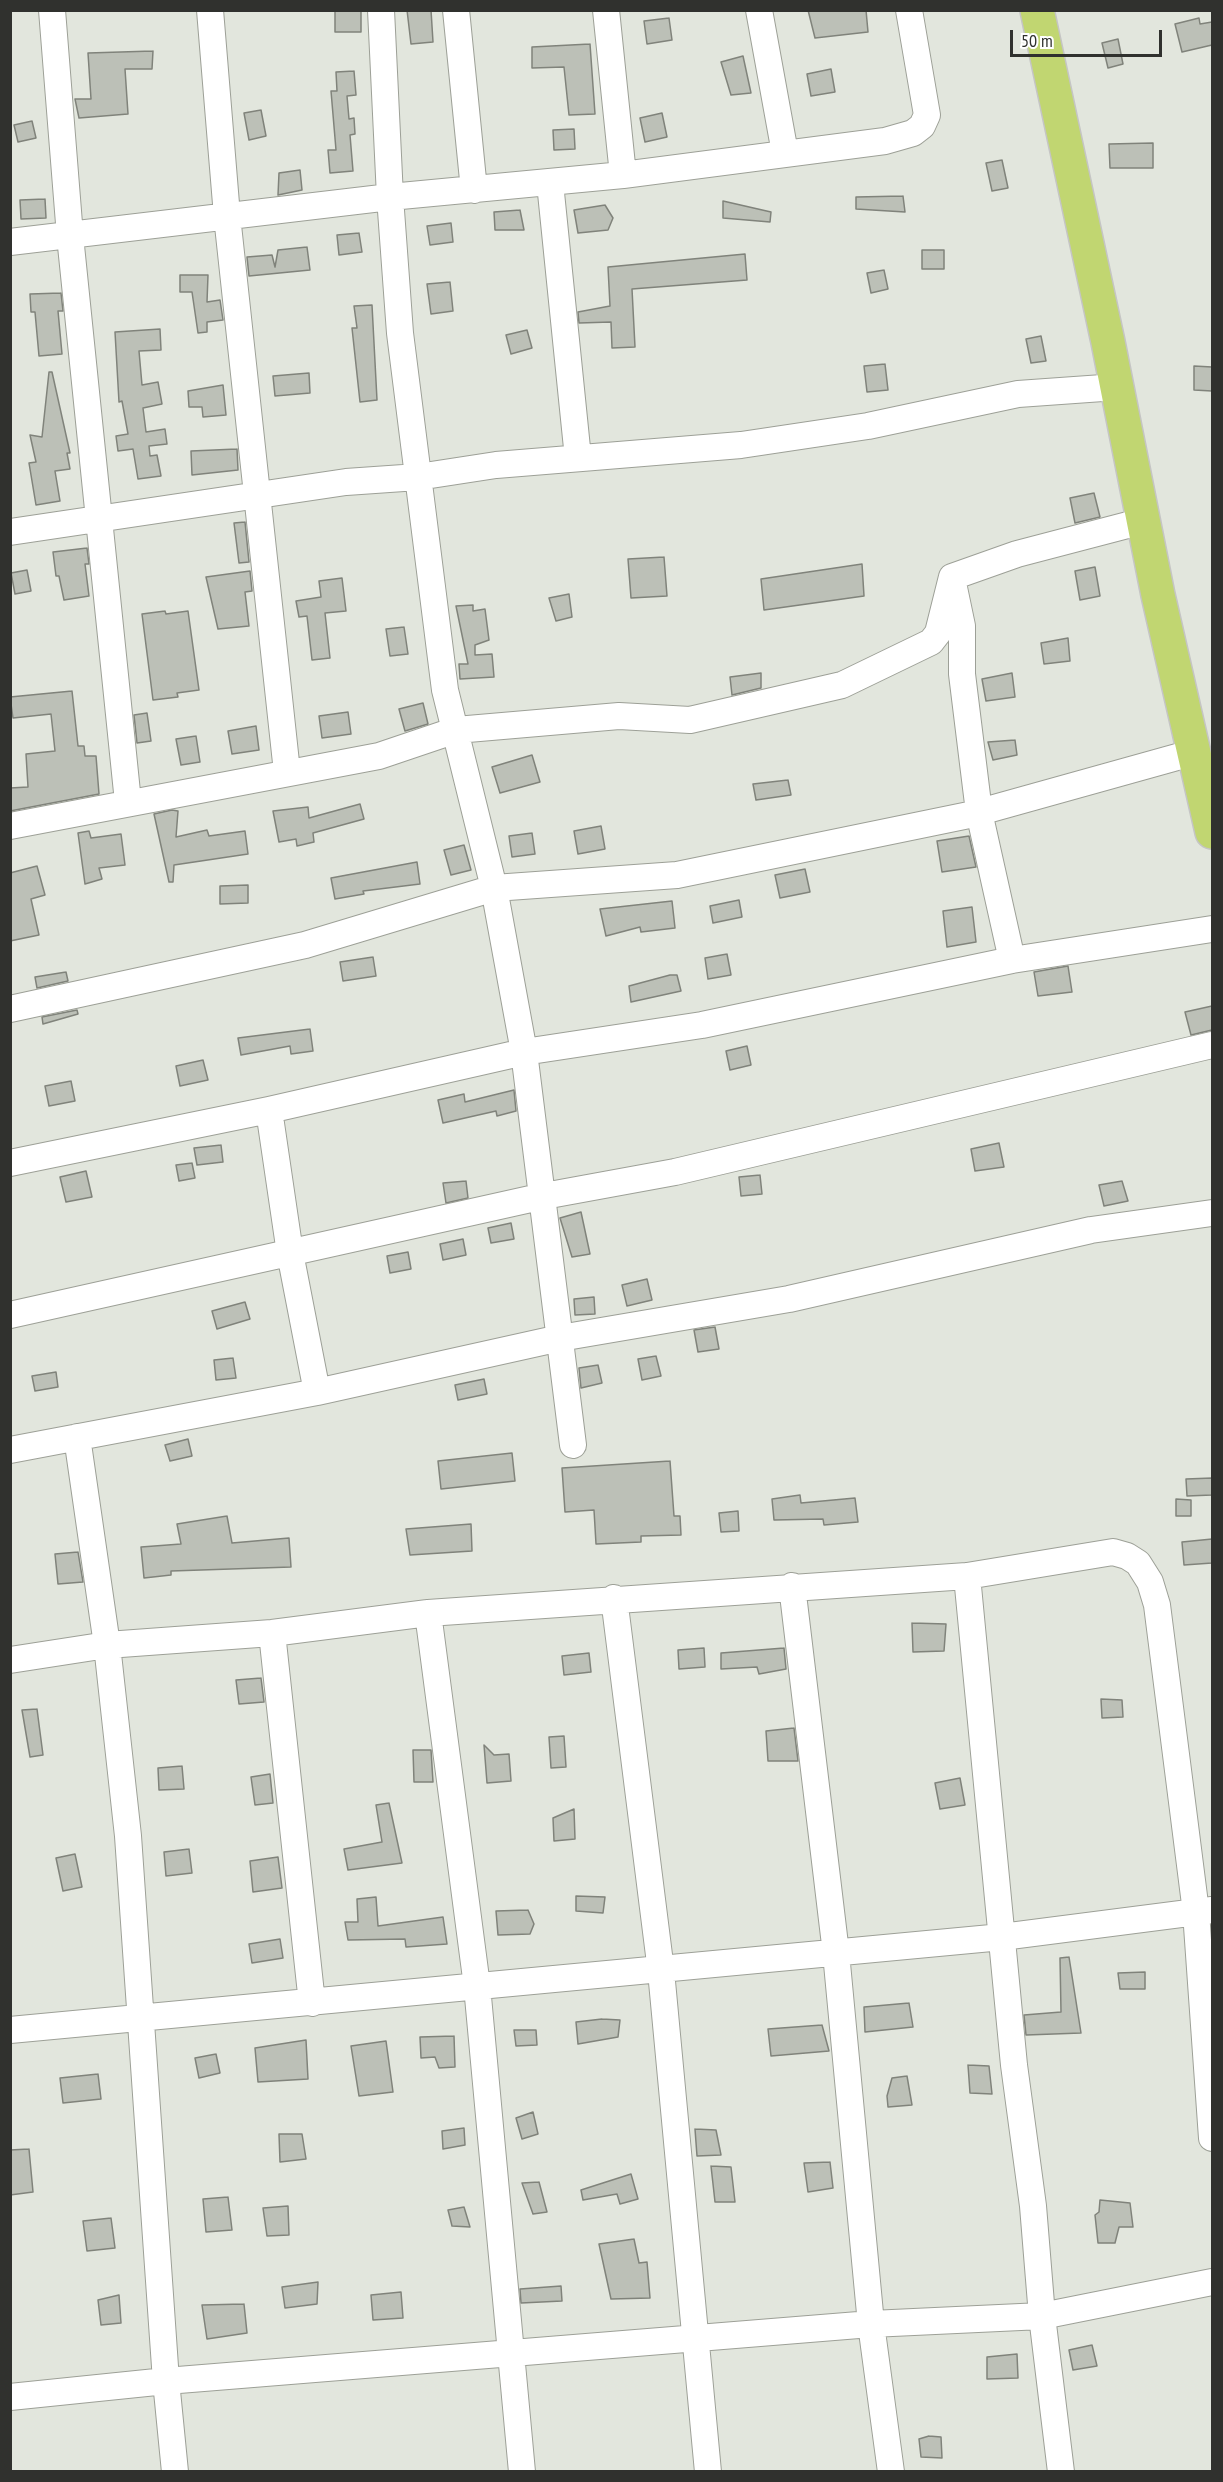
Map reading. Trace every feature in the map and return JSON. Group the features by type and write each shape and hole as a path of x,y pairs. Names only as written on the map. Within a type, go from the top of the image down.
{"main road":[{"path":"1037,10 1143,521 1203,772 1212,832"}],"street":[{"path":"52,10 70,236 128,802"},
{"path":"210,10 227,216 287,772"},
{"path":"381,10 390,197 400,333 445,690 494,888 524,1052 544,1196 573,1445"},
{"path":"456,10 474,190"},
{"path":"606,10 623,175"},
{"path":"759,10 786,153"},
{"path":"10,242 390,197 623,175 885,141 913,133 922,126 927,115 909,10"},
{"path":"550,183 578,458"},
{"path":"10,532 346,482 418,477 496,465 741,445 868,426 1018,394 1117,387"},
{"path":"952,577 1017,554 1143,521"},
{"path":"10,826 380,756 456,730 619,716 690,720 842,685 931,642 938,633 952,577"},
{"path":"952,577 962,626 962,674 980,812 1012,960"},
{"path":"10,1009 304,945 494,888 677,875 980,812 1203,772"},
{"path":"10,1162 269,1110 524,1052 702,1025 1012,960 1212,929"},
{"path":"10,1315 544,1196 675,1172 1212,1045"},
{"path":"269,1110 290,1253 317,1392"},
{"path":"10,1450 317,1392 560,1338 789,1299 1091,1230 1212,1213"},
{"path":"77,1437 107,1646 128,1836 143,2019 166,2381 176,2472"},
{"path":"10,1660 107,1646 272,1633 428,1613 614,1598 967,1576 1113,1552 1127,1556 1138,1563 1150,1582 1157,1605 1204,1911 1212,2138"},
{"path":"967,1576 1014,2065 1033,2206 1042,2316 1061,2472"},
{"path":"792,1586 836,1953 871,2324 891,2472"},
{"path":"614,1598 661,1971 708,2472"},
{"path":"428,1613 477,1986 522,2472"},
{"path":"272,1633 312,2003"},
{"path":"10,2030 661,1971 1002,1937 1204,1911"},
{"path":"10,2397 166,2381 871,2324 1042,2316 1212,2282"}],"building":[{"path":"335,10 361,10 361,32 335,32"},
{"path":"407,10 431,10 433,42 411,44"},
{"path":"808,10 866,10 868,32 815,38"},
{"path":"669,18 672,40 647,44 644,21"},
{"path":"1199,18 1200,24 1212,22 1212,45 1182,52 1175,24"},
{"path":"1118,39 1123,64 1108,68 1102,43"},
{"path":"590,44 595,114 569,115 564,67 532,68 532,47"},
{"path":"153,51 152,69 125,69 128,114 79,118 75,99 91,99 88,53"},
{"path":"743,56 751,93 731,95 721,62"},
{"path":"831,69 835,92 811,96 807,74"},
{"path":"354,71 356,95 347,96 349,119 354,118 355,134 350,135 353,171 330,173 328,150 336,150 331,91 337,91 336,72"},
{"path":"261,110 266,136 249,140 244,113"},
{"path":"662,113 667,137 645,142 640,118"},
{"path":"32,121 36,138 18,142 14,125"},
{"path":"574,129 575,149 554,150 553,130"},
{"path":"1153,143 1153,168 1110,168 1109,144"},
{"path":"1002,160 1008,188 992,191 986,163"},
{"path":"300,170 302,190 278,195 279,173"},
{"path":"903,196 905,212 856,209 856,197"},
{"path":"45,199 46,218 21,219 20,200"},
{"path":"723,201 771,212 770,222 723,218"},
{"path":"605,205 613,218 608,230 578,233 574,210"},
{"path":"520,210 524,230 495,230 494,212"},
{"path":"451,223 453,242 430,245 427,226"},
{"path":"359,233 362,252 339,255 337,235"},
{"path":"307,247 310,270 249,276 247,257 272,255 275,267 278,250"},
{"path":"922,250 944,250 944,269 922,269"},
{"path":"745,254 747,280 632,289 635,347 612,348 611,322 579,323 578,312 610,306 608,267"},
{"path":"884,270 888,289 871,293 867,273"},
{"path":"180,275 208,275 207,302 220,300 223,320 207,322 207,332 198,333 192,292 180,292"},
{"path":"450,282 453,311 431,314 427,284"},
{"path":"61,293 63,311 58,311 62,354 39,356 35,312 31,312 30,294"},
{"path":"372,305 377,400 360,402 352,328 357,328 354,306"},
{"path":"160,329 161,350 139,351 142,385 158,382 162,404 143,408 146,432 165,429 167,444 149,446 150,456 157,455 161,476 138,479 133,449 118,451 116,436 128,434 122,401 119,402 115,332"},
{"path":"527,330 532,348 511,354 506,335"},
{"path":"1041,336 1046,361 1031,363 1026,339"},
{"path":"885,364 888,390 867,392 864,366"},
{"path":"1194,366 1212,367 1212,391 1194,390"},
{"path":"49,372 52,372 70,453 67,453 70,469 55,471 60,501 36,505 29,463 36,462 30,435 42,437"},
{"path":"309,373 310,393 275,396 273,376"},
{"path":"223,385 226,415 203,417 202,407 189,407 188,391"},
{"path":"237,449 238,470 192,475 191,451"},
{"path":"1094,493 1100,517 1075,523 1070,498"},
{"path":"245,522 249,562 239,563 234,523"},
{"path":"87,548 89,564 85,564 89,596 64,600 59,576 56,576 53,552"},
{"path":"664,557 667,596 631,598 628,559"},
{"path":"862,564 864,596 764,610 761,579"},
{"path":"1095,567 1100,596 1080,600 1075,571"},
{"path":"27,570 31,591 15,594 11,573"},
{"path":"250,571 252,591 245,592 249,626 218,629 206,577"},
{"path":"342,578 346,611 325,613 330,658 312,660 307,616 299,617 296,601 321,597 319,581"},
{"path":"569,594 572,617 556,621 549,598"},
{"path":"473,605 473,611 485,609 489,640 475,645 475,655 492,654 494,677 460,679 459,664 468,664 456,606"},
{"path":"165,611 166,614 188,611 199,690 177,693 178,697 153,700 142,614"},
{"path":"404,627 408,654 390,656 386,629"},
{"path":"1068,638 1070,661 1044,664 1041,643"},
{"path":"761,673 761,688 732,695 730,677"},
{"path":"1012,673 1015,697 986,701 982,679"},
{"path":"72,691 78,746 84,746 85,756 96,756 99,794 10,811 10,788 28,787 26,754 55,751 51,714 13,718 10,697"},
{"path":"423,703 428,724 405,731 399,709"},
{"path":"348,712 351,734 322,738 319,716"},
{"path":"147,713 151,741 137,743 134,715"},
{"path":"256,726 259,750 232,754 228,731"},
{"path":"196,736 200,762 181,765 176,739"},
{"path":"1015,740 1017,755 993,760 988,742"},
{"path":"532,755 540,782 500,793 492,767"},
{"path":"788,780 791,795 756,800 753,784"},
{"path":"360,804 364,819 313,833 314,842 297,846 296,839 279,842 273,811 308,807 309,818"},
{"path":"178,811 176,837 207,830 209,836 245,831 248,854 174,865 173,882 169,882 154,814"},
{"path":"601,826 605,849 578,854 574,831"},
{"path":"89,831 91,838 121,834 125,865 99,868 102,879 85,884 78,833"},
{"path":"532,833 535,854 512,857 509,836"},
{"path":"969,836 976,867 942,872 937,841"},
{"path":"464,845 471,870 451,875 444,850"},
{"path":"417,862 420,884 363,891 364,894 335,899 331,878"},
{"path":"37,866 45,895 31,899 39,935 10,941 10,873"},
{"path":"805,869 810,892 780,898 775,875"},
{"path":"248,885 248,903 220,904 220,886"},
{"path":"739,900 742,917 713,923 710,906"},
{"path":"672,901 675,928 641,932 640,927 606,936 600,909"},
{"path":"972,907 976,942 947,947 943,911"},
{"path":"727,954 731,975 708,979 705,958"},
{"path":"373,957 376,976 343,981 340,962"},
{"path":"1068,966 1072,992 1038,996 1034,972"},
{"path":"66,972 68,981 37,988 35,977"},
{"path":"677,975 681,991 631,1002 629,986"},
{"path":"1212,1006 1212,1030 1191,1035 1185,1012"},
{"path":"77,1010 78,1014 43,1024 42,1017"},
{"path":"310,1029 313,1051 291,1054 290,1046 241,1055 238,1038"},
{"path":"747,1046 751,1065 730,1070 726,1051"},
{"path":"203,1060 208,1080 180,1086 176,1066"},
{"path":"71,1081 75,1101 49,1106 45,1086"},
{"path":"514,1090 516,1111 497,1116 496,1111 443,1123 438,1100 464,1094 465,1102"},
{"path":"999,1143 1004,1167 975,1171 971,1149"},
{"path":"221,1145 223,1162 197,1165 194,1148"},
{"path":"192,1163 195,1178 179,1181 176,1165"},
{"path":"86,1171 92,1197 66,1202 60,1177"},
{"path":"760,1175 762,1194 741,1196 739,1177"},
{"path":"466,1181 468,1198 446,1203 443,1183"},
{"path":"1122,1181 1128,1201 1104,1206 1099,1185"},
{"path":"581,1212 590,1254 572,1257 560,1218"},
{"path":"511,1223 514,1239 491,1243 488,1228"},
{"path":"463,1239 466,1255 443,1260 440,1244"},
{"path":"408,1252 411,1269 390,1273 387,1256"},
{"path":"647,1279 652,1300 627,1306 622,1285"},
{"path":"594,1297 595,1314 575,1315 574,1299"},
{"path":"245,1302 250,1319 217,1329 212,1311"},
{"path":"715,1327 719,1349 698,1352 694,1330"},
{"path":"656,1356 661,1376 642,1380 638,1359"},
{"path":"233,1358 236,1378 216,1380 214,1360"},
{"path":"598,1365 602,1383 581,1388 579,1368"},
{"path":"56,1372 58,1387 35,1391 32,1376"},
{"path":"484,1379 487,1394 458,1400 455,1385"},
{"path":"188,1439 192,1456 170,1461 165,1445"},
{"path":"512,1453 515,1481 441,1489 438,1461"},
{"path":"670,1461 674,1516 680,1516 681,1535 641,1536 641,1542 596,1544 594,1510 565,1512 562,1468"},
{"path":"1212,1478 1212,1495 1187,1496 1186,1479"},
{"path":"800,1495 801,1503 855,1498 858,1522 824,1525 823,1519 774,1520 772,1499"},
{"path":"1176,1499 1191,1500 1191,1516 1176,1516"},
{"path":"738,1511 739,1531 721,1532 719,1513"},
{"path":"227,1516 232,1543 289,1538 291,1567 171,1571 171,1575 144,1578 141,1547 181,1544 177,1524"},
{"path":"471,1524 472,1551 410,1555 406,1529"},
{"path":"1212,1539 1212,1563 1184,1565 1182,1542"},
{"path":"78,1552 83,1582 58,1584 55,1554"},
{"path":"912,1623 946,1624 944,1651 913,1652"},
{"path":"704,1648 705,1667 679,1669 678,1650"},
{"path":"784,1648 786,1669 759,1674 757,1667 721,1669 721,1653"},
{"path":"589,1653 591,1672 564,1675 562,1656"},
{"path":"261,1678 264,1702 239,1704 236,1680"},
{"path":"1101,1699 1122,1700 1123,1717 1102,1718"},
{"path":"37,1709 43,1755 30,1757 22,1710"},
{"path":"794,1728 798,1761 768,1761 766,1731"},
{"path":"564,1736 566,1767 551,1768 549,1737"},
{"path":"484,1745 494,1755 509,1754 511,1781 487,1783"},
{"path":"413,1750 431,1750 433,1782 414,1782"},
{"path":"182,1766 184,1789 159,1790 158,1768"},
{"path":"270,1774 273,1803 255,1805 251,1777"},
{"path":"960,1778 965,1805 940,1809 935,1783"},
{"path":"389,1803 402,1863 348,1870 344,1849 382,1842 376,1805"},
{"path":"574,1809 575,1839 554,1841 553,1818"},
{"path":"189,1849 192,1873 166,1876 164,1852"},
{"path":"75,1854 82,1887 63,1891 56,1858"},
{"path":"278,1857 282,1888 253,1892 250,1861"},
{"path":"576,1896 605,1897 603,1913 576,1911"},
{"path":"376,1897 378,1926 443,1917 447,1944 406,1947 405,1939 348,1940 345,1922 358,1922 357,1899"},
{"path":"528,1910 534,1924 530,1934 498,1935 496,1911"},
{"path":"280,1939 283,1958 252,1963 249,1944"},
{"path":"1069,1957 1081,2033 1026,2035 1024,2015 1061,2012 1060,1958"},
{"path":"1145,1972 1145,1989 1120,1989 1118,1973"},
{"path":"909,2003 913,2027 865,2032 864,2007"},
{"path":"602,2019 620,2020 618,2037 578,2044 576,2022"},
{"path":"822,2025 829,2051 771,2056 768,2029"},
{"path":"514,2030 536,2030 537,2045 516,2046"},
{"path":"454,2036 455,2067 439,2068 435,2057 421,2058 420,2037"},
{"path":"306,2040 308,2079 258,2082 255,2048"},
{"path":"386,2041 393,2092 359,2096 351,2046"},
{"path":"216,2054 220,2073 199,2078 195,2058"},
{"path":"968,2065 989,2066 992,2094 970,2093"},
{"path":"98,2074 101,2099 63,2103 60,2078"},
{"path":"907,2076 912,2105 888,2107 887,2096 892,2078"},
{"path":"533,2112 538,2134 522,2139 516,2118"},
{"path":"464,2128 465,2145 443,2149 442,2131"},
{"path":"695,2129 716,2130 721,2155 697,2156"},
{"path":"279,2134 302,2134 306,2159 280,2162"},
{"path":"29,2149 33,2192 10,2195 10,2150"},
{"path":"830,2162 833,2188 808,2192 804,2163"},
{"path":"711,2166 731,2167 735,2202 715,2202"},
{"path":"631,2174 638,2199 620,2204 617,2194 583,2200 581,2190"},
{"path":"539,2182 547,2212 533,2214 522,2183"},
{"path":"228,2197 232,2230 206,2232 203,2199"},
{"path":"1100,2200 1130,2203 1133,2227 1119,2227 1115,2243 1098,2243 1095,2215 1099,2212"},
{"path":"288,2206 289,2235 267,2236 263,2208"},
{"path":"464,2207 470,2227 452,2226 448,2210"},
{"path":"111,2218 115,2248 87,2251 83,2221"},
{"path":"634,2239 639,2263 647,2262 650,2298 611,2299 599,2244"},
{"path":"318,2282 317,2304 285,2308 282,2287"},
{"path":"561,2286 562,2301 521,2303 520,2289"},
{"path":"401,2292 403,2318 373,2320 371,2295"},
{"path":"119,2295 121,2323 101,2325 98,2300"},
{"path":"244,2304 247,2333 207,2339 202,2305"},
{"path":"1092,2345 1097,2366 1073,2370 1069,2350"},
{"path":"1017,2354 1018,2378 987,2379 987,2357"},
{"path":"929,2436 941,2437 942,2458 921,2457 919,2439"}]}
